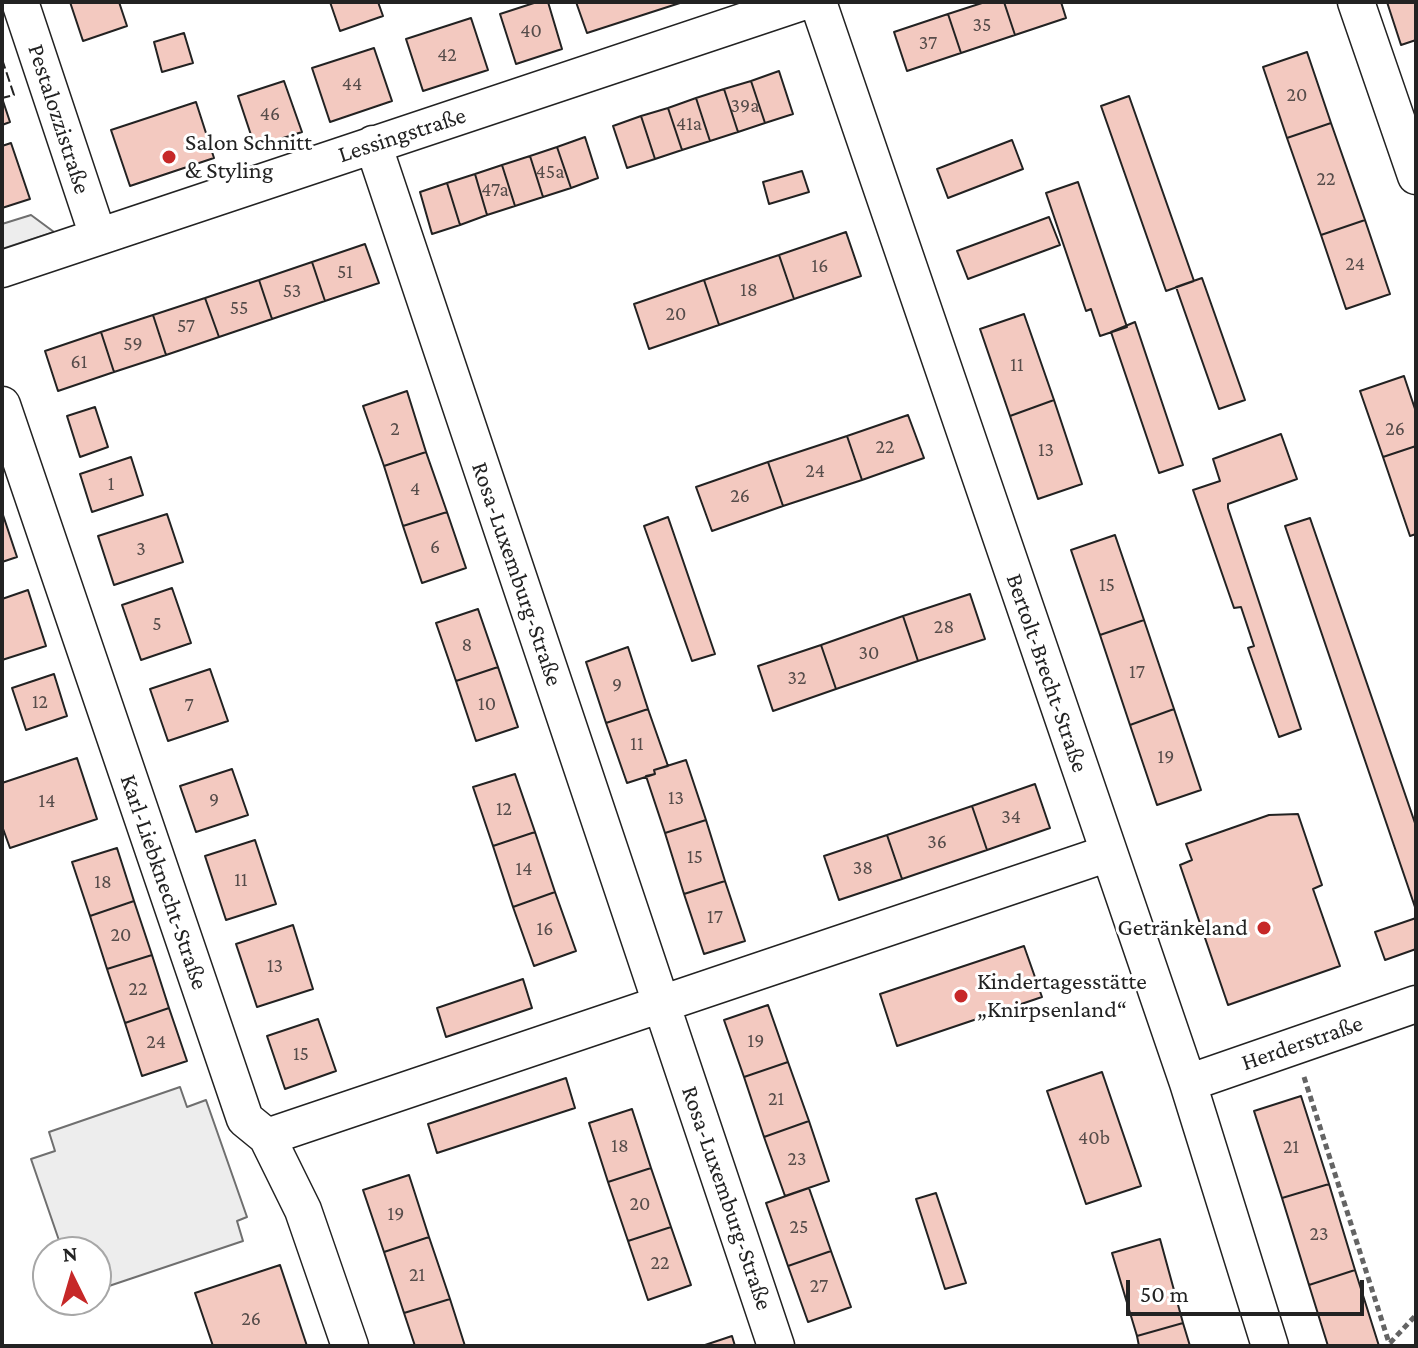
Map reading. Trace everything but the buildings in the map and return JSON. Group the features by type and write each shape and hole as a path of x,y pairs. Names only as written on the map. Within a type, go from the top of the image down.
{"street":[{"name":"Pestalozzistraße","path":"20,2 98,236"},
{"name":"Lessingstraße","path":"2,269 373,144 738,12 802,2"},
{"name":"Bertolt-Brecht-Straße","path":"818,2 1188,1083 1270,1346"},
{"path":"1356,2 1416,176"},
{"name":"Rosa-Luxemburg-Straße","path":"373,144 776,1346"},
{"name":"Karl-Liebknecht-Straße","path":"2,405 245,1119 267,1137 303,1210 350,1346"},
{"path":"267,1137 1109,853"},
{"name":"Herderstraße","path":"1188,1083 1416,1004"}],"path":[{"path":"1293,1046 1390,1344"},
{"path":"1390,1344 1416,1315"}],"shaded area":[{"path":"31,215 54,232 2,249 2,224"},
{"path":"180,1087 187,1107 206,1100 247,1217 237,1221 243,1241 112,1285 112,1236 57,1236 31,1159 55,1151 49,1132"}],"fence":[{"path":"2,59 14,95 2,98"}],"place":[{"name":"Salon Schnitt & Styling","path":"169,157"},
{"name":"Getränkeland","path":"1264,928"},
{"name":"Kindertagesstätte „Knirpsenland“","path":"961,996"}]}
